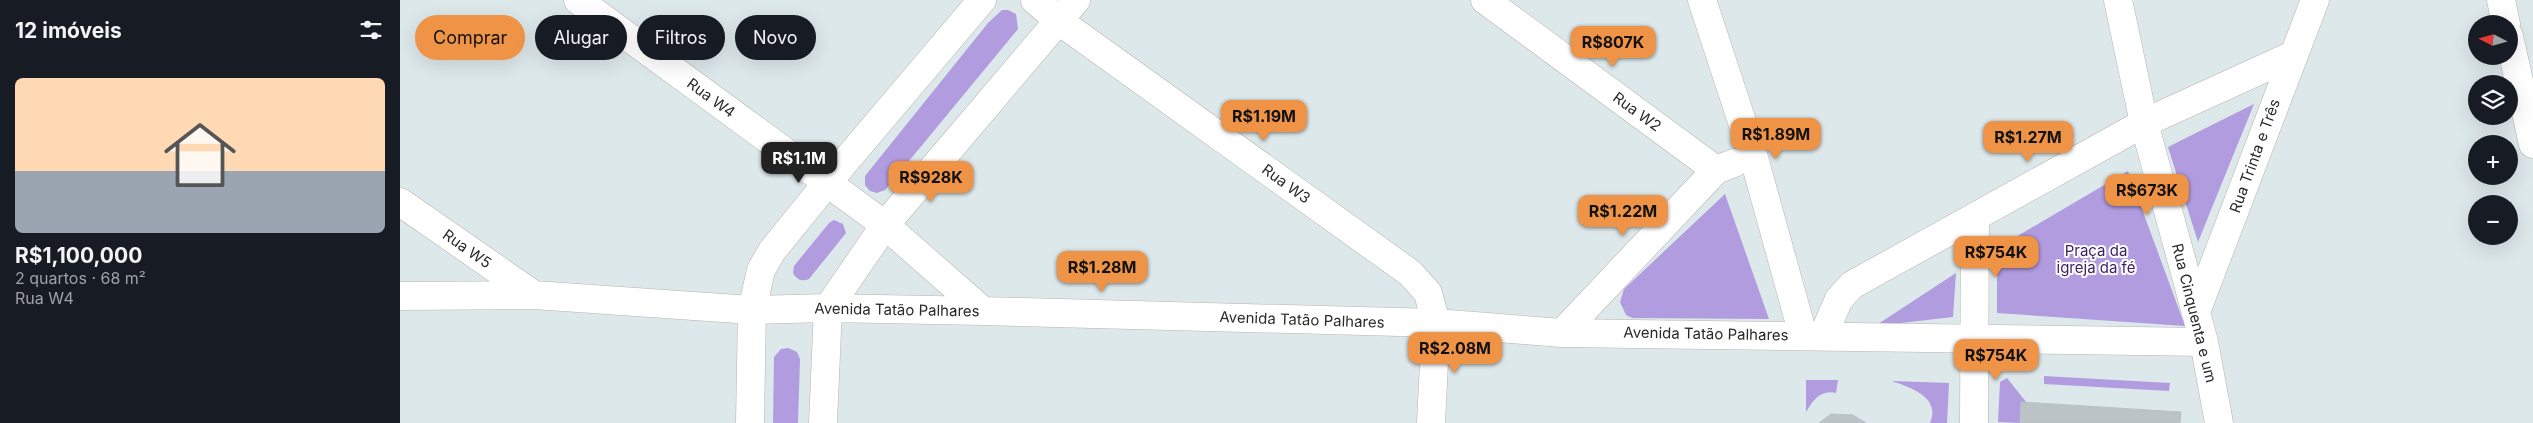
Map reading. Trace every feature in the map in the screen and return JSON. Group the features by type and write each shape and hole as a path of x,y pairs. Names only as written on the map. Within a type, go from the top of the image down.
{"street":[{"name":"Rua W4","path":"578,0 885,225 983,311"},
{"path":"750,423 752,310 761,270 772,251 827,183 982,0"},
{"name":"Rua W3","path":"1035,0 1059,21 1410,273 1428,293 1436,323 1431,423"},
{"path":"823,423 828,308 885,225 1076,0"},
{"name":"Rua W2","path":"1485,0 1716,170"},
{"path":"1702,0 1813,336"},
{"name":"Rua Cinquenta e um","path":"2118,0 2144,123 2204,342 2219,423"},
{"name":"Rua Trinta e Três","path":"2196,312 2315,0"},
{"path":"2501,0 2504,15"},
{"path":"1813,336 1852,284 2144,123 2293,55"},
{"path":"2515,65 2533,144"},
{"path":"1562,333 1716,170 1754,158"},
{"name":"Rua W5","path":"400,202 534,295"},
{"path":"1974,423 1975,217"},
{"name":"Avenida Tatão Palhares","path":"400,296 534,295 752,310 828,308 1436,323 1562,333 2204,342"}],"green space":[{"path":"1002,10 1008,10 1016,14 1018,29 885,190 877,193 870,191 865,185 865,176 988,23"},
{"path":"2254,104 2198,242 2168,147"},
{"name":"Praça da igreja da fé","path":"2128,171 2185,326 1997,313 1997,248"},
{"path":"1725,194 1769,319 1632,318 1626,315 1620,302 1624,289"},
{"path":"834,220 843,224 846,233 809,279 798,279 793,273 794,266 829,223"},
{"path":"1956,273 1953,317 1875,326"},
{"path":"788,348 797,352 800,359 798,423 773,423 774,357 781,349"},
{"path":"2044,376 2170,383 2169,391 2044,384"},
{"path":"2007,378 2027,403 2021,403 2020,423 1998,422 2000,382"},
{"path":"1806,380 1838,380 1836,393 1831,392 1818,396 1806,412"},
{"path":"1892,381 1949,383 1947,423 1930,423 1932,414 1928,400 1908,387"}],"building":[{"path":"2021,402 2181,412 2180,423 2020,423"},
{"path":"1831,414 1853,415 1866,423 1819,423"}]}
